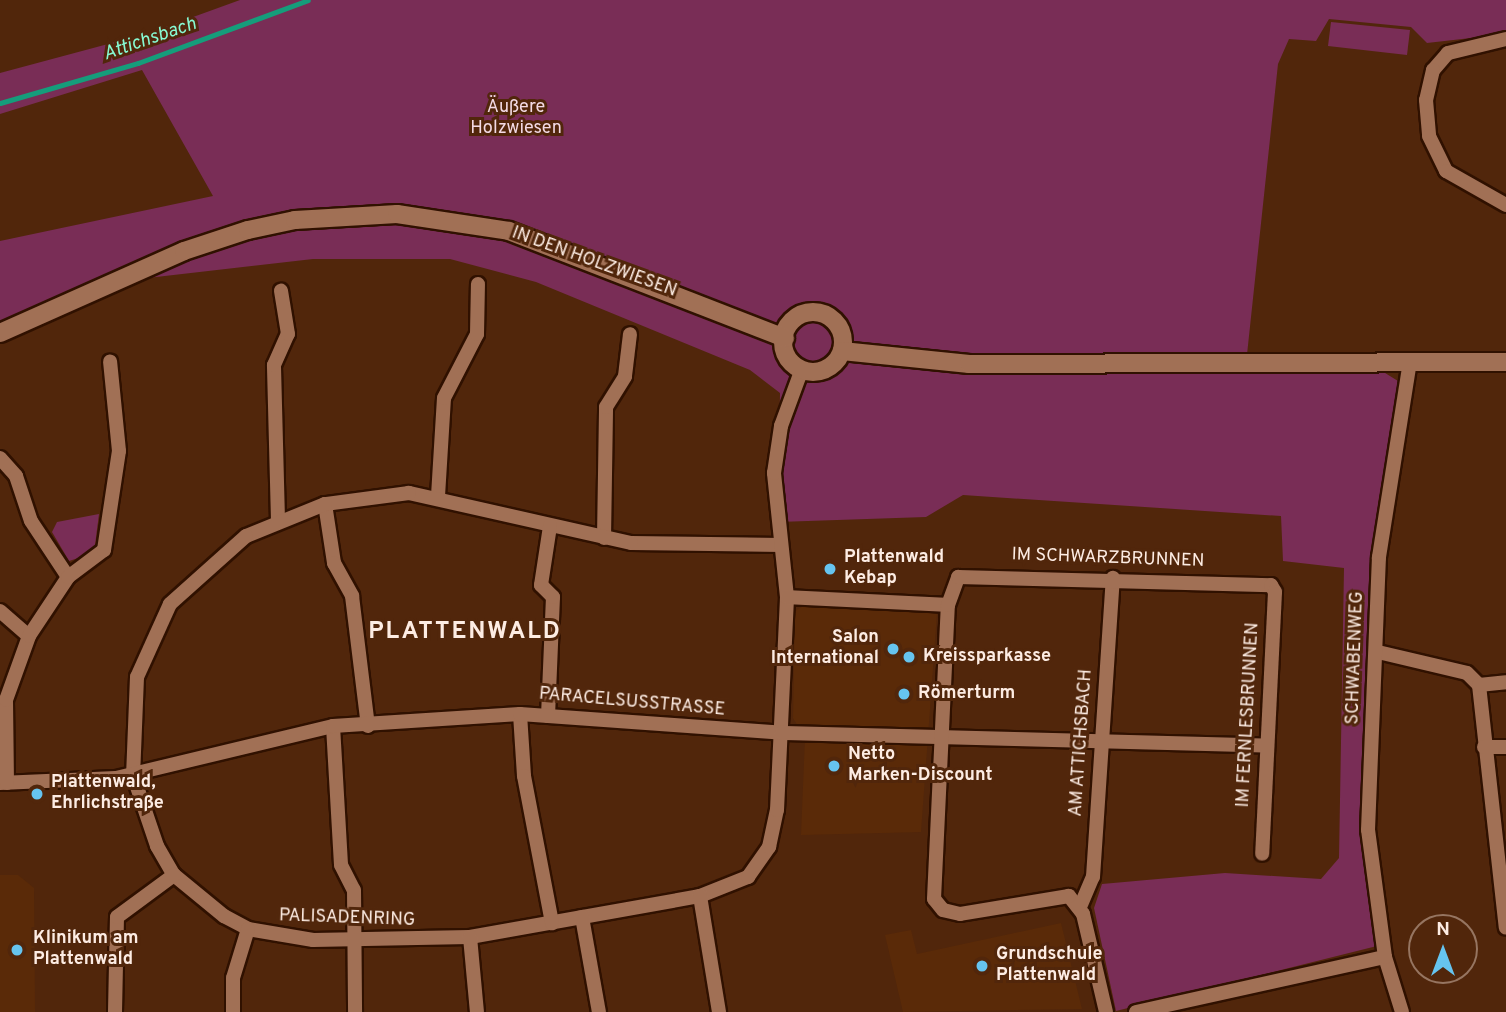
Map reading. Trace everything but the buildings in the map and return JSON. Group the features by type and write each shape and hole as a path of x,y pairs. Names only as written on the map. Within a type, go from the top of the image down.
{"street":[{"path":"1506,39 1460,48 1440,59 1428,83 1426,118 1446,170 1506,205"},
{"name":"IN DEN HOLZWIESEN","path":"0,333 184,251 248,230 295,220 397,214 509,231 785,338"},
{"path":"438,496 444,398 477,334 478,284"},
{"path":"278,520 274,365 288,334 281,291"},
{"path":"842,351 840,328 824,314 794,319 785,338 788,358 802,369 822,370 842,351 969,364 1506,362"},
{"path":"604,538 606,407 625,376 629,334"},
{"path":"4,783 3,699 29,636 68,577 101,558 118,451 110,361"},
{"name":"SCHWABENWEG","path":"1402,1012 1385,957 1368,830 1378,652 1380,552 1410,361"},
{"name":"PALISADENRING","path":"781,545 684,547 604,538 438,496 386,494 325,504 278,520 218,554 163,615 137,677 134,775 146,821 174,875 248,929 355,942 470,937 700,896 748,877 769,847 782,733 787,597 775,451 802,369"},
{"path":"0,458 16,476 31,521 68,577"},
{"path":"325,504 334,563 352,596 368,726"},
{"path":"548,716 553,597 541,585 550,526"},
{"name":"IM SCHWARZBRUNNEN","path":"948,605 952,584 966,575 1267,583"},
{"name":"AM ATTICHSBACH","path":"1080,907 1093,877 1113,578"},
{"name":"IM FERNLESBRUNNEN","path":"1262,854 1275,592 1267,583"},
{"path":"787,597 948,605 933,891 938,905 960,914 1053,894 1069,896 1080,907 1106,1012"},
{"path":"0,611 29,636"},
{"path":"1378,652 1467,673 1479,685 1506,928"},
{"path":"1479,685 1506,682"},
{"path":"520,714 524,776 552,923"},
{"name":"PARACELSUSSTRASSE","path":"4,783 134,775 333,726 368,726 520,714 782,733 942,739 966,733 1266,746"},
{"path":"333,726 341,866 354,890 355,1012"},
{"path":"1484,747 1506,747"},
{"path":"115,1012 117,917 174,875"},
{"path":"700,896 719,1012"},
{"path":"582,917 599,1012"},
{"path":"233,1012 233,978 248,929"},
{"path":"470,937 477,1012"},
{"path":"1136,1012 1385,957"}],"shaded area":[{"path":"805,605 937,613 921,832 801,835 805,738 793,718 795,611"},
{"name":"Klinikum am Plattenwald","path":"0,875 18,875 34,888 35,1012 0,1012"},
{"name":"Grundschule Plattenwald","path":"1061,923 1082,1009 903,1012 885,935 911,930 917,954"}],"green space":[{"name":"Äußere Holzwiesen","path":"240,0 1506,0 1506,34 1427,43 1411,27 1329,19 1316,41 1289,39 1278,64 1246,364 1377,368 1398,381 1376,533 1361,836 1381,945 1116,1011 1094,908 1102,884 1225,873 1321,879 1339,858 1344,568 1283,561 1281,516 963,495 926,517 778,522 780,393 750,370 536,282 450,259 313,259 104,283 0,332 0,241 213,196 142,70 0,114 0,73 149,33"},
{"path":"1331,22 1410,30 1407,55 1328,46"},
{"path":"99,514 94,553 69,561 52,532 57,522"}],"waterway":[{"name":"Attichsbach","path":"0,103 138,63 308,0"}],"place":[{"name":"Plattenwald Kebap","path":"830,569"},
{"name":"Salon International","path":"893,649"},
{"name":"Kreissparkasse","path":"909,657"},
{"name":"Römerturm","path":"904,694"},
{"name":"Netto Marken-Discount","path":"834,766"},
{"name":"Plattenwald, Ehrlichstraße","path":"37,794"},
{"name":"Klinikum am Plattenwald","path":"17,950"},
{"name":"Grundschule Plattenwald","path":"982,966"}],"district":[{"name":"PLATTENWALD","path":"465,633"}]}
